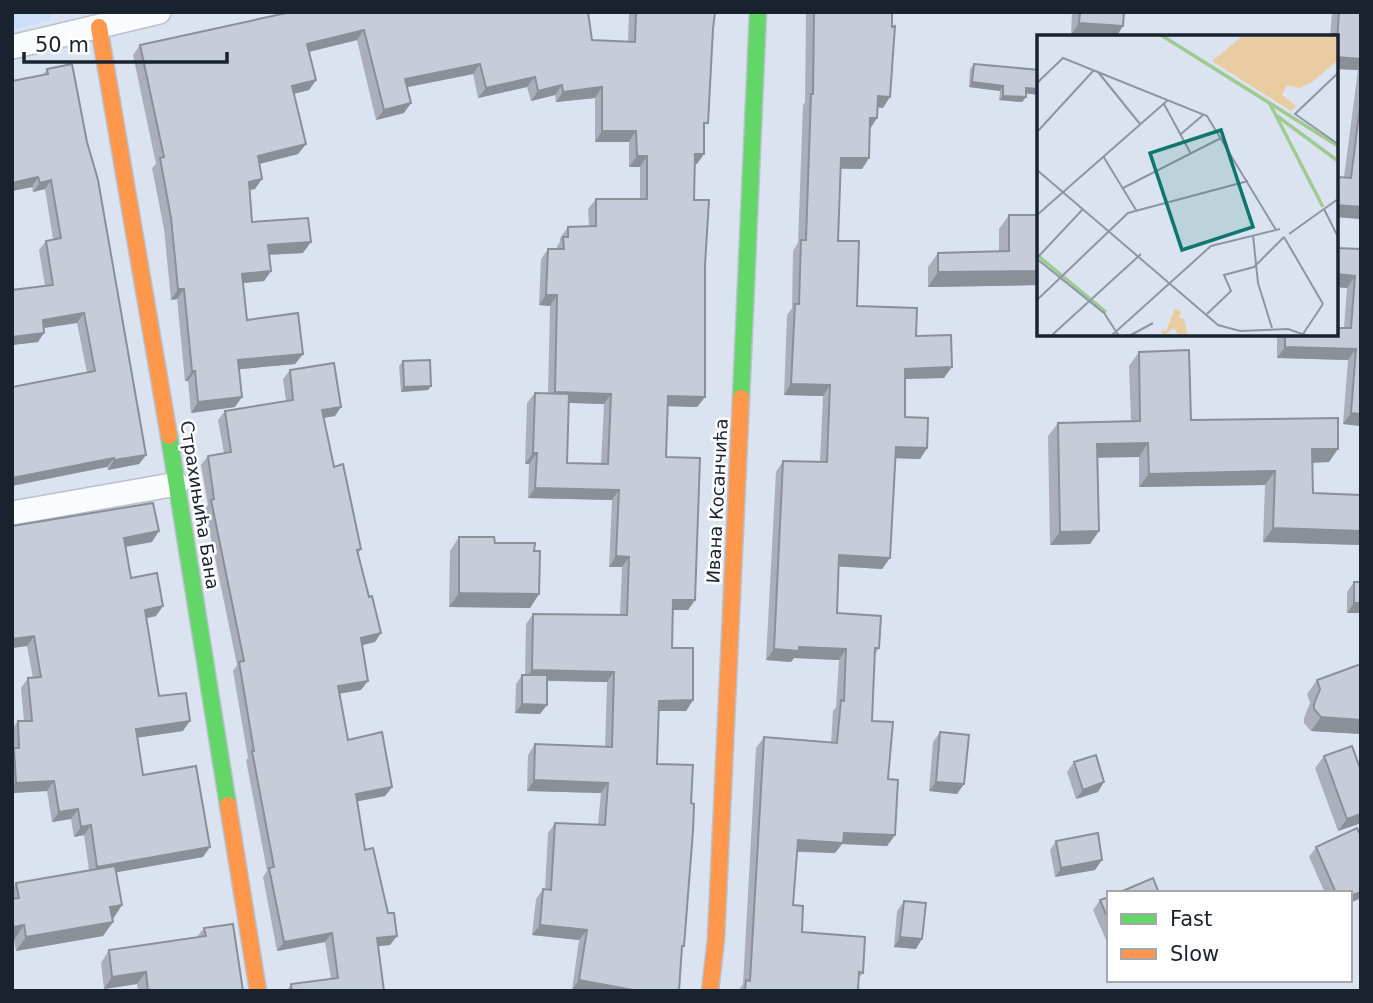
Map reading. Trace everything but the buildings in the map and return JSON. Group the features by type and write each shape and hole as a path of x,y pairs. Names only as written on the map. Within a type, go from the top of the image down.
{"street":[{"path":"12,47 159,12"},
{"name":"Ивана Косанчића","path":"710,991 717,925 758,12"},
{"name":"Страхињића Бана","path":"99,27 177,484 258,991"},
{"path":"12,513 177,484"}],"shaded area":[{"path":"12,12 51,12 52,20 12,30"}],"traffic: fast":[{"path":"741,398 758,12"},
{"path":"169,436 228,805"}],"traffic: slow":[{"path":"99,27 169,436"},
{"path":"710,991 716,939 741,398"},
{"path":"228,805 258,991"}]}
